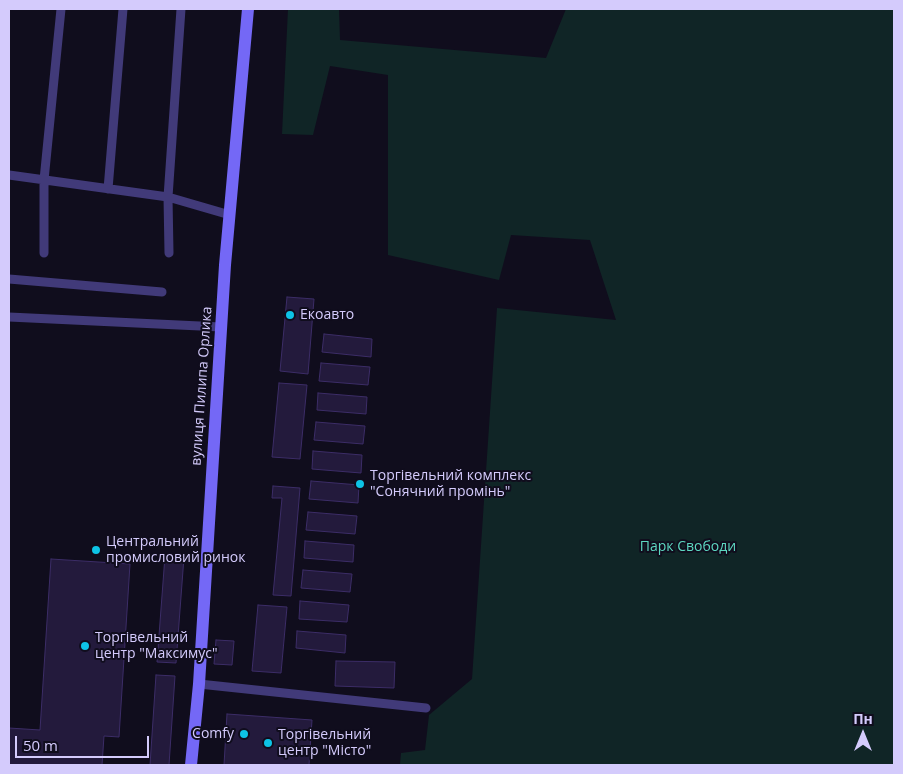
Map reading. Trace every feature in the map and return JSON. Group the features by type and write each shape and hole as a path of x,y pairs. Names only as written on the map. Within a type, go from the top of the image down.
{"main road":[{"name":"вулиця Пилипа Орлика","path":"192,765 199,684 221,327 248,9"}],"lane":[{"path":"44,253 44,180 61,9"},
{"path":"108,189 124,9"},
{"path":"169,253 168,197 181,9"},
{"path":"9,175 168,197 230,215"},
{"path":"9,279 162,292"},
{"path":"9,318 221,327"},
{"path":"199,684 426,708"}],"green space":[{"name":"Парк Свободи","path":"288,9 339,9 340,40 546,58 566,9 894,9 894,765 400,765 401,753 425,750 429,715 472,679 497,308 616,320 590,240 511,235 499,280 388,255 388,75 330,66 313,135 282,134"}],"building":[{"path":"287,297 314,299 308,374 280,371"},
{"path":"324,334 372,339 371,357 322,352"},
{"path":"321,363 370,367 368,385 319,381"},
{"path":"279,383 307,385 300,459 272,457"},
{"path":"318,393 367,397 366,414 317,410"},
{"path":"316,422 365,426 363,444 314,440"},
{"path":"313,451 362,455 361,473 312,469"},
{"path":"311,481 359,485 358,503 309,499"},
{"path":"273,486 300,488 291,596 273,595 282,498 272,498"},
{"path":"308,512 357,516 355,534 306,530"},
{"path":"305,541 354,545 353,562 304,558"},
{"path":"165,556 184,557 176,663 157,662"},
{"name":"Торгівельний центр \"Максимус\"","path":"51,559 130,564 119,737 104,736 102,765 9,765 9,728 40,730"},
{"path":"303,570 352,574 350,592 301,588"},
{"path":"300,601 349,605 347,622 299,619"},
{"path":"258,605 287,607 281,673 252,671"},
{"path":"297,631 346,635 345,653 296,648"},
{"path":"216,640 234,641 232,665 214,664"},
{"path":"336,661 395,662 394,688 335,686"},
{"path":"156,675 175,676 169,765 150,765"},
{"name":"Торгівельний центр \"Місто\"","path":"227,714 312,720 309,765 224,765"}],"place":[{"name":"Екоавто","path":"290,315"},
{"name":"Торгівельний комплекс \"Сонячний промінь\"","path":"360,484"},
{"name":"Центральний промисловий ринок","path":"96,550"},
{"name":"Торгівельний центр \"Максимус\"","path":"85,646"},
{"name":"Comfy","path":"244,734"},
{"name":"Торгівельний центр \"Місто\"","path":"268,743"}]}
